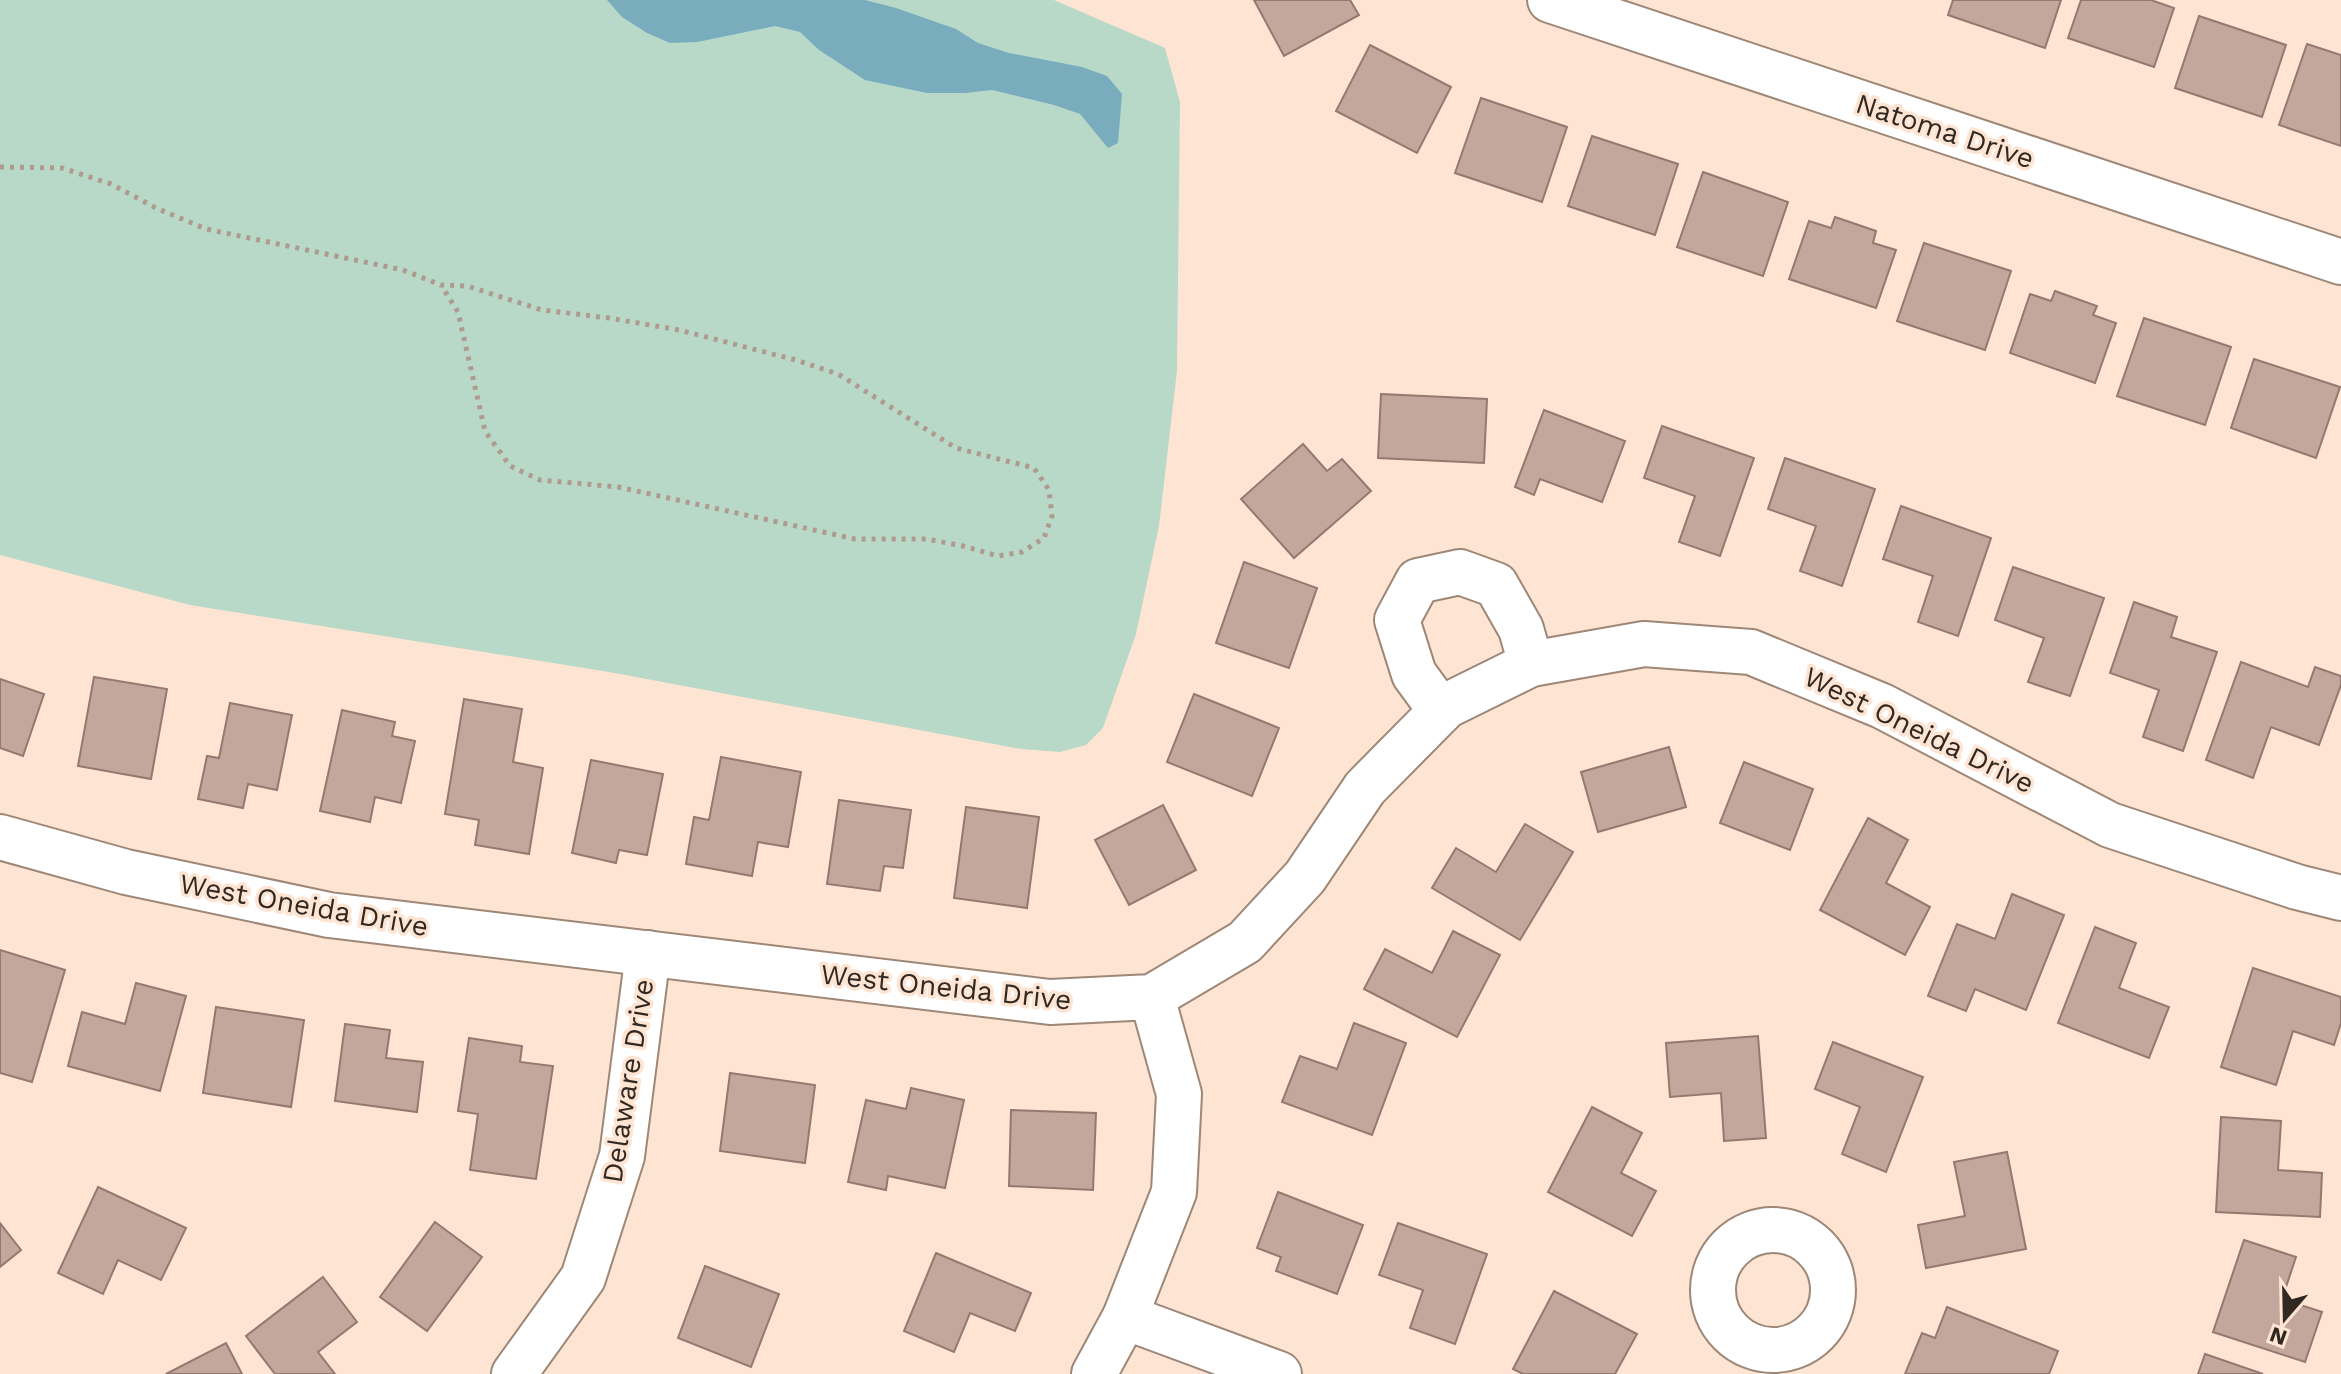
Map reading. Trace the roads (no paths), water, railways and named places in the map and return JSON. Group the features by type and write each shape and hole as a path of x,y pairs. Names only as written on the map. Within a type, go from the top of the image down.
{"street":[{"name":"Natoma Drive","path":"1550,0 2341,262"},
{"path":"1441,711 1414,674 1397,620 1418,581 1460,572 1496,585 1521,629 1531,664"},
{"name":"West Oneida Drive","path":"0,837 126,872 329,915 1050,1002 1152,997 1245,942 1305,877 1365,788 1446,706 1531,664 1644,644 1751,652 1882,706 2110,825 2297,887 2341,898"},
{"name":"Delaware Drive","path":"514,1374 583,1278 622,1156 648,953"},
{"path":"1094,1374 1125,1317 1174,1192 1179,1094 1152,997"},
{"path":"1125,1317 1279,1374"}],"water":[{"path":"607,0 865,0 896,8 956,29 978,43 1009,53 1082,67 1107,76 1122,94 1118,143 1108,148 1080,114 1054,105 992,90 927,93 865,80 819,50 800,32 775,26 697,42 670,43 622,17"}]}
